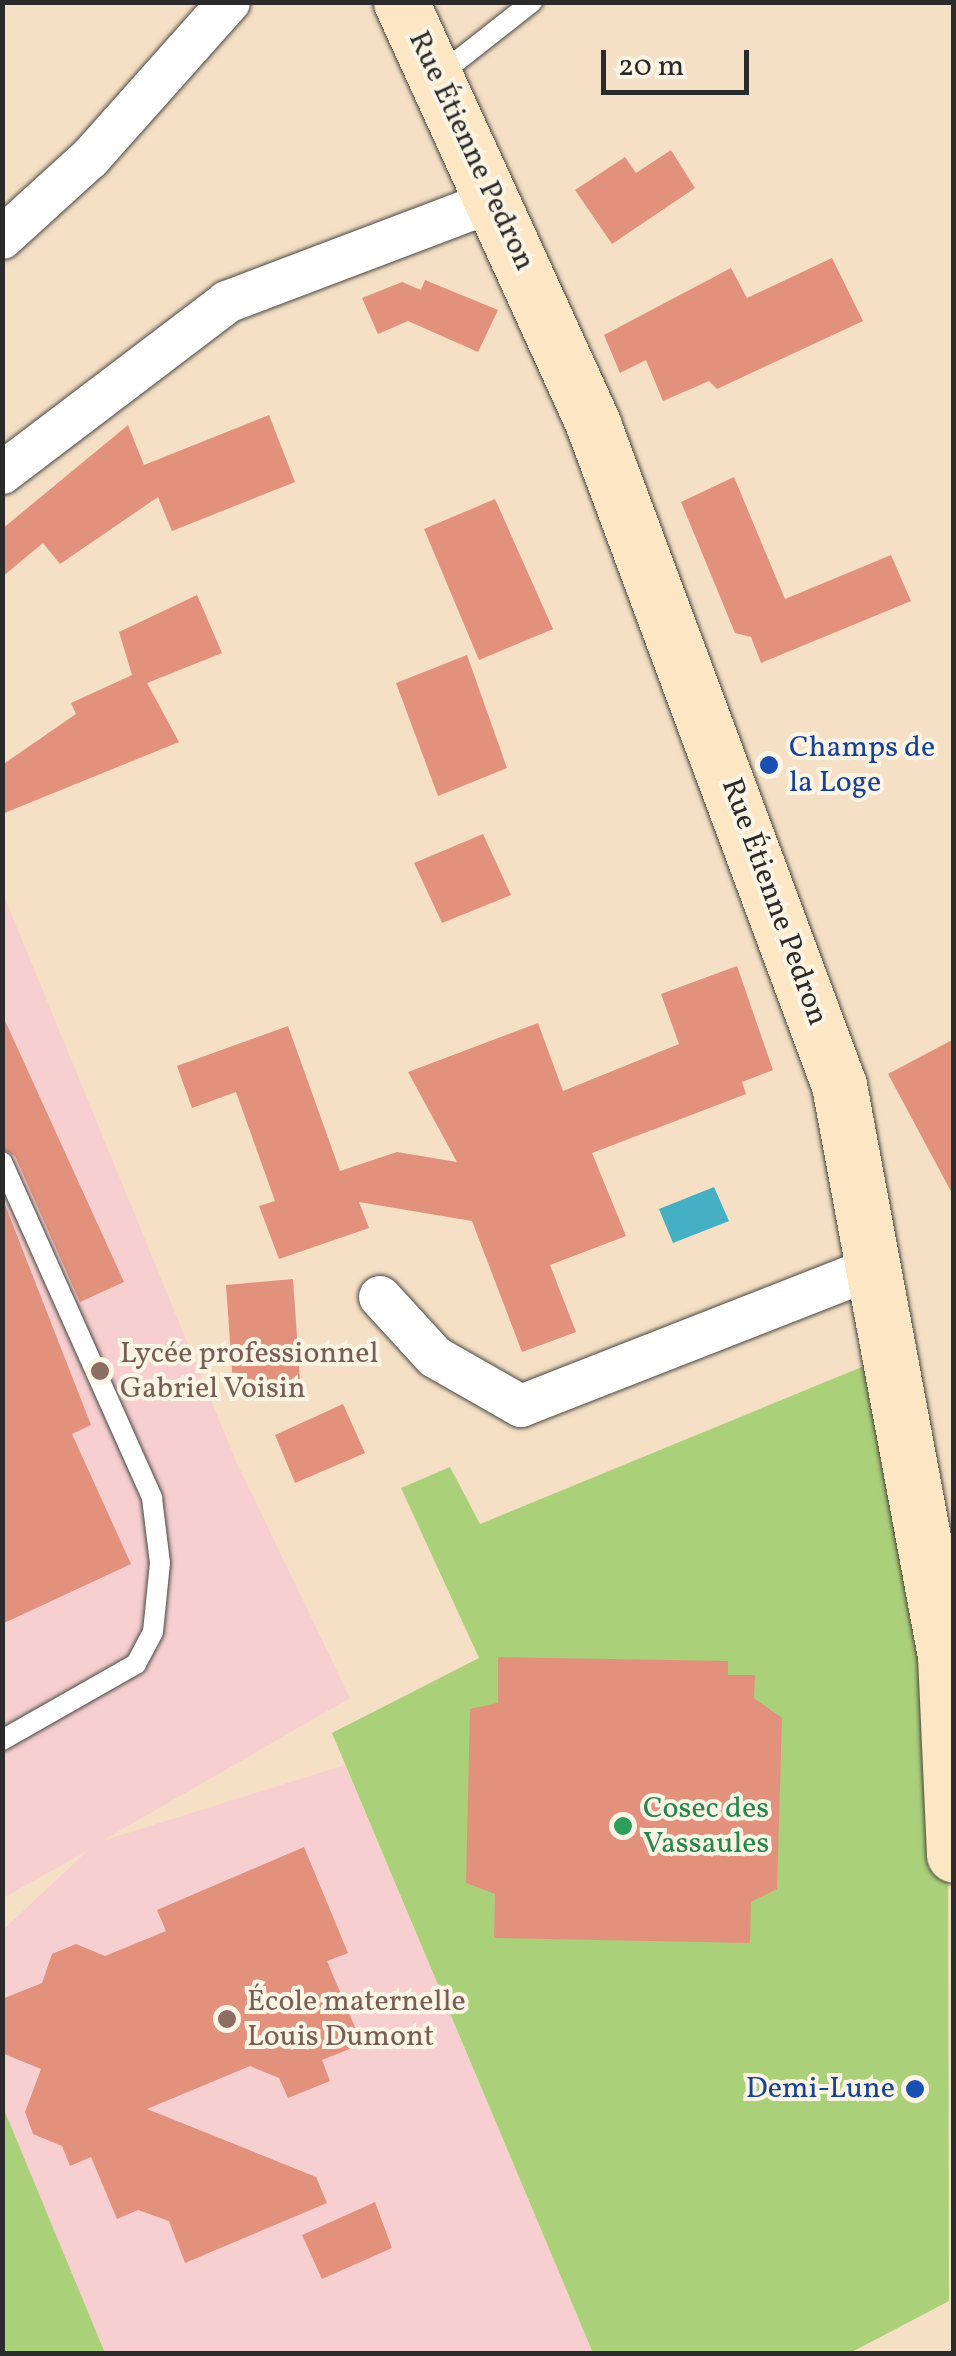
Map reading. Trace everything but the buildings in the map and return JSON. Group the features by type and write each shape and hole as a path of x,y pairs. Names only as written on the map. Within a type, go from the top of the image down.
{"street":[{"path":"2,238 90,158 229,2"},
{"name":"Rue Étienne Pedron","path":"401,2 496,200 765,869 840,1085 944,1656 952,1750 954,1855"},
{"path":"2,473 228,302 496,200"},
{"path":"380,1297 434,1358 520,1406 874,1268"}],"lane":[{"path":"437,77 532,2"},
{"path":"2,1162 152,1498 160,1562 153,1632 136,1664 2,1740"}],"shaded area":[{"path":"2,891 236,1461 350,1698 102,1841 345,1765 593,2353 105,2353 3,2107 3,1930 87,1851 3,1898"}],"green space":[{"path":"869,1364 948,1813 949,2301 850,2353 593,2353 332,1733 479,1658 401,1488 450,1467 480,1524"},
{"path":"3,2107 105,2353 3,2353"}],"water":[{"path":"714,1187 729,1221 673,1243 659,1209"}],"place":[{"name":"Champs de la Loge","path":"769,765"},
{"name":"Lycée professionnel Gabriel Voisin","path":"100,1371"},
{"name":"Cosec des Vassaules","path":"623,1826"},
{"name":"École maternelle Louis Dumont","path":"227,2019"},
{"name":"Demi-Lune","path":"915,2089"}]}
